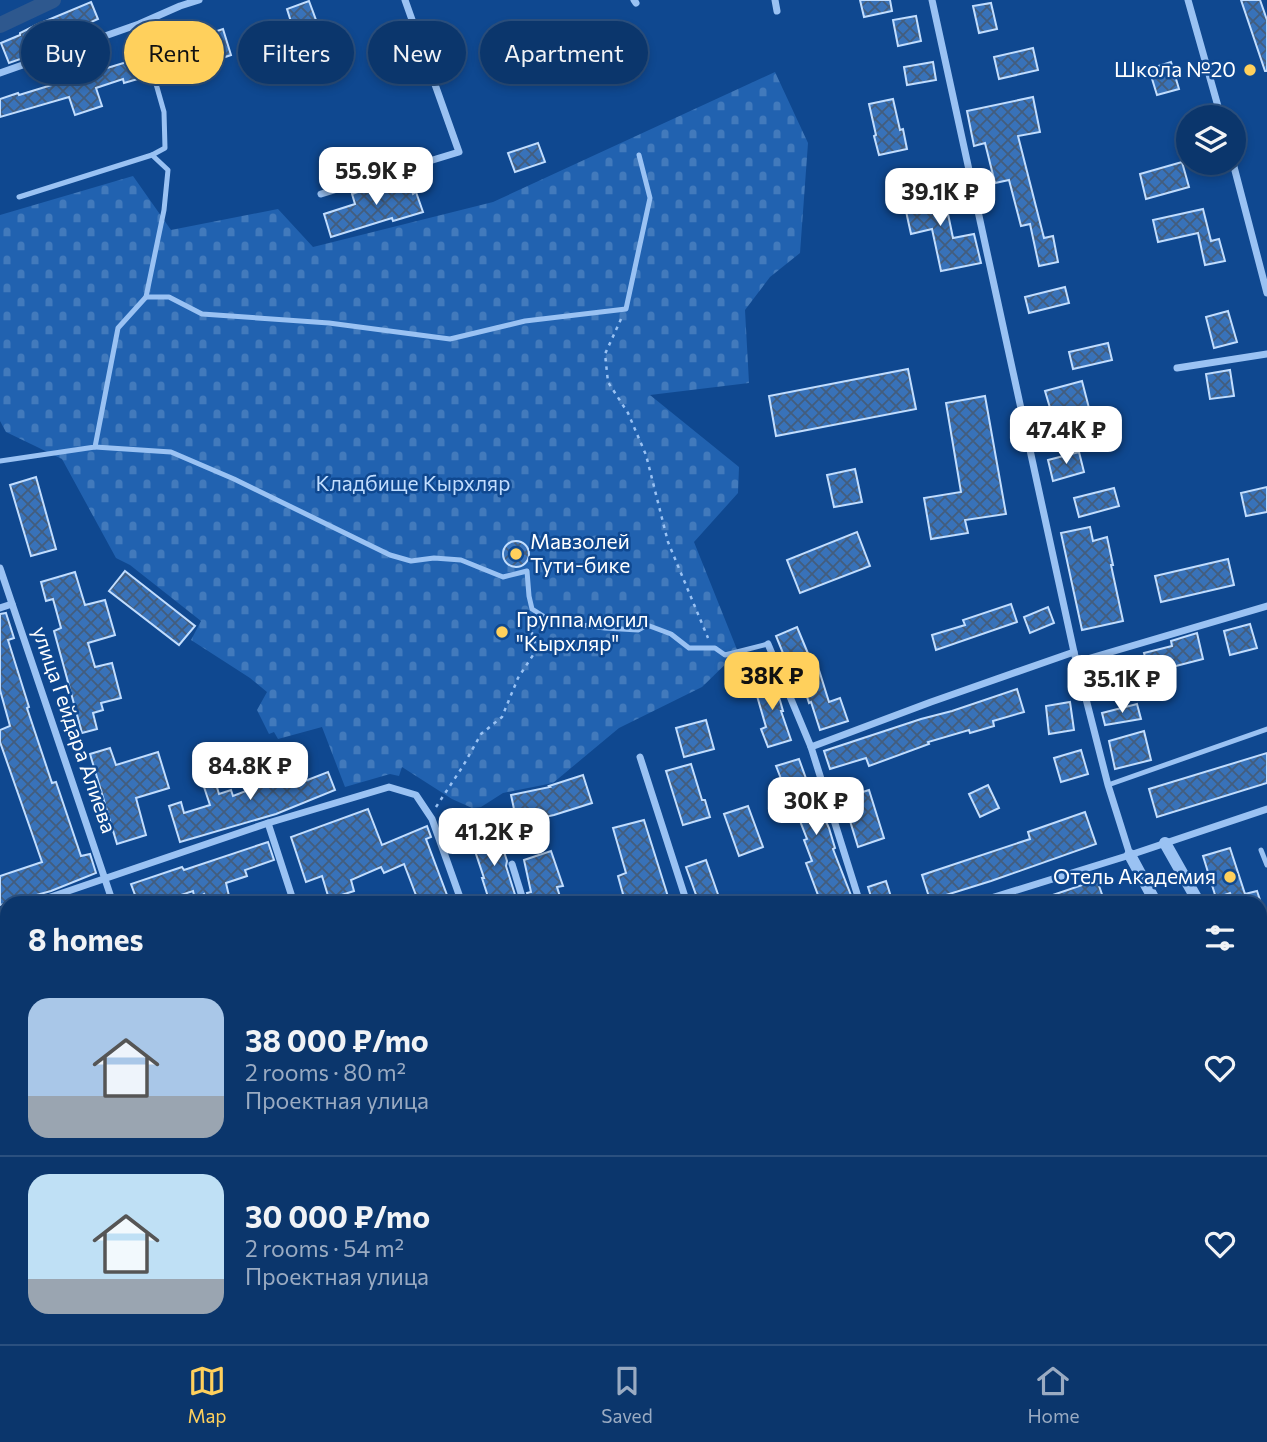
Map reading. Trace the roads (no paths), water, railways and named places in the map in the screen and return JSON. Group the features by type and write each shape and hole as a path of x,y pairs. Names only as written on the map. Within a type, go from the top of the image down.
{"street":[{"path":"146,21 199,0"},
{"path":"321,194 459,152 405,0"},
{"path":"775,0 777,11"},
{"path":"932,0 1074,652 1129,855 1152,896"},
{"path":"1188,0 1218,105"},
{"path":"0,73 124,29"},
{"path":"1236,175 1267,293"},
{"path":"1177,368 1267,354"},
{"name":"улица Гейдара Алиева","path":"0,568 111,896"},
{"path":"0,608 12,604"},
{"path":"1077,662 1267,606"},
{"path":"768,644 811,747 858,896"},
{"path":"811,747 1074,652"},
{"path":"640,757 685,896"},
{"path":"53,896 268,823 389,787 416,795 430,815 459,896"},
{"path":"997,896 1267,809"},
{"path":"268,823 292,896"},
{"path":"1165,843 1195,896"},
{"path":"512,864 520,896"}],"lane":[{"path":"19,197 152,155 165,148 164,112 156,84"},
{"path":"95,447 118,328 146,297 164,210 168,170 152,155"},
{"path":"146,297 169,297 202,314 329,323 450,339 525,321 626,309 650,198 639,155"},
{"path":"0,461 95,447 171,452 234,479 390,555 411,561 434,558 461,561 503,577 527,571 532,609 551,621 638,630 647,625 671,634 689,648 715,648 725,655 768,644"},
{"path":"1108,785 1267,729"},
{"path":"1261,850 1267,865"},
{"path":"1012,891 1014,896"}],"waterway":[{"path":"0,25 53,0"}],"place":[{"name":"Школа №20","path":"1250,70"},
{"name":"Мавзолей Тути-бике","path":"516,554"},
{"name":"Группа могил \"Кырхляр\"","path":"502,632"},
{"name":"Отель Академия","path":"1230,877"}],"park label":[{"name":"Кладбище Кырхляр","path":"413,484"}]}
